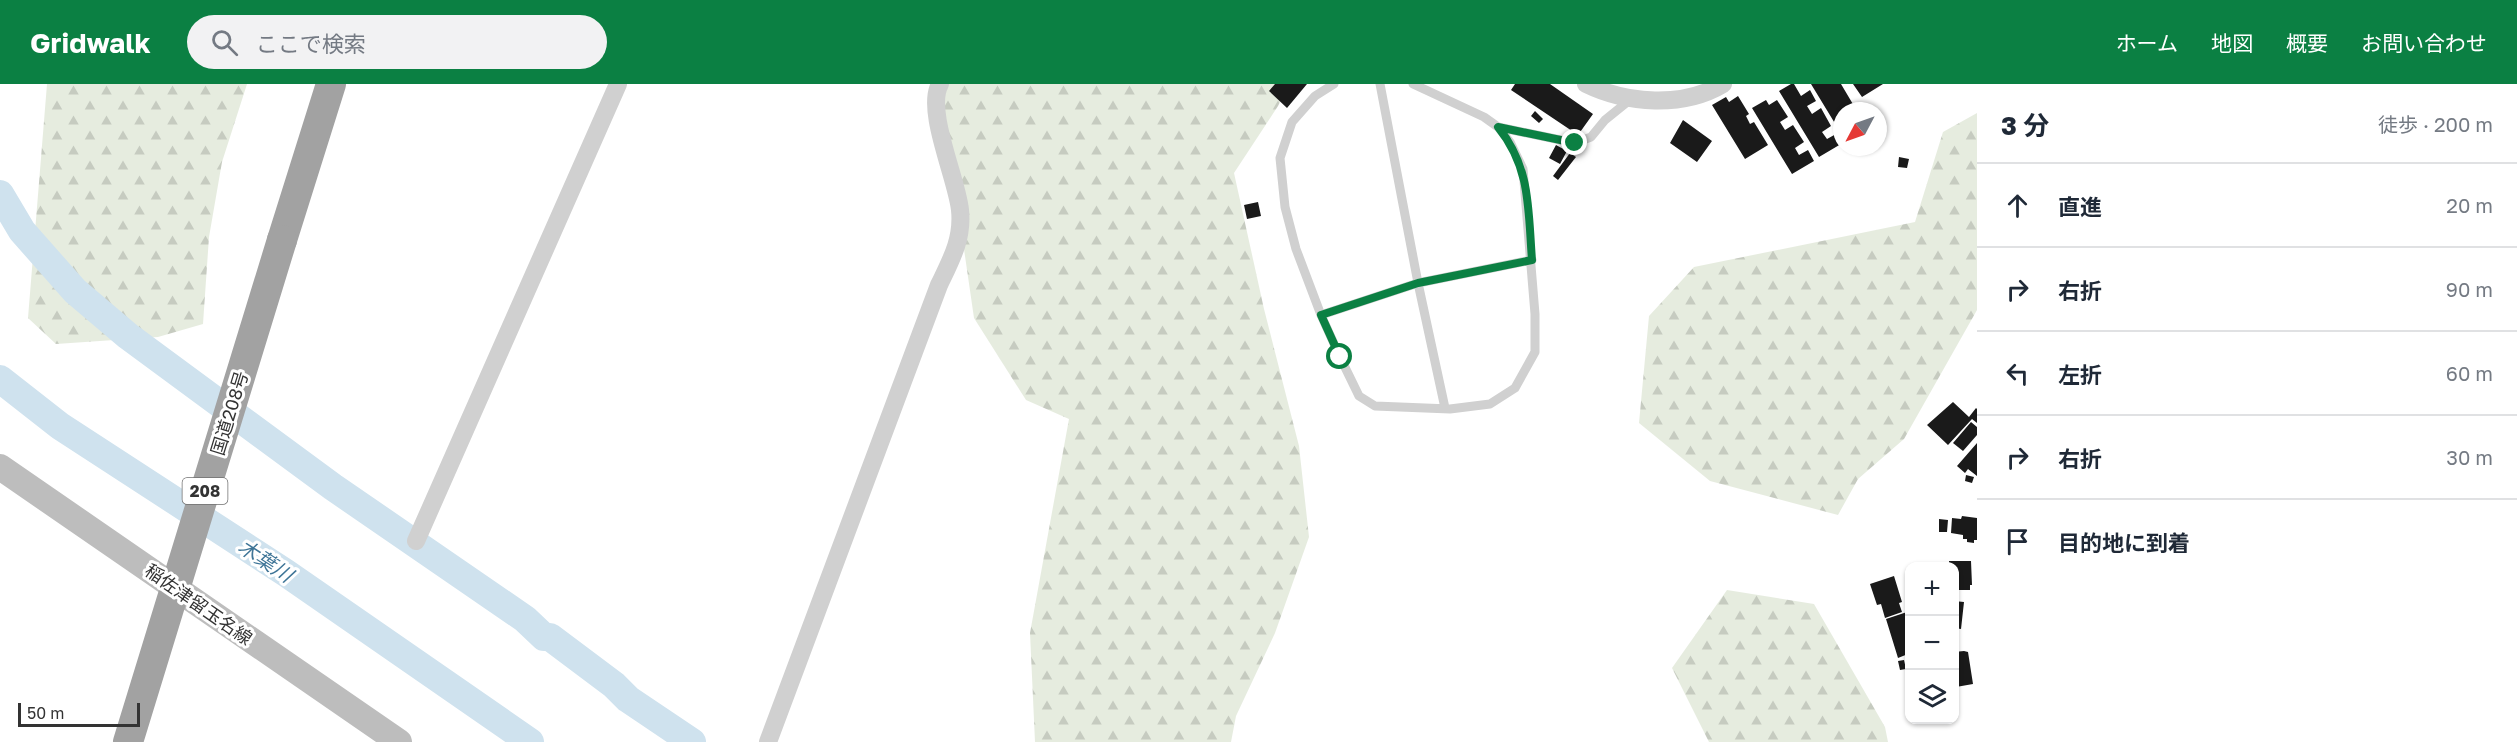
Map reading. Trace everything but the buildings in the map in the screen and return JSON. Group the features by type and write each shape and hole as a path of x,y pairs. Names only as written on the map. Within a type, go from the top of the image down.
{"highway":[{"name":"国道208号","path":"128,742 331,84"}],"main road":[{"name":"稲佐津留玉名線","path":"0,467 399,742"}],"street":[{"path":"416,541 618,84"},
{"path":"768,742 939,285 958,245 960,211 937,121 937,90 940,84"},
{"path":"1586,84 1604,93 1631,99 1674,100 1712,90 1723,84"}],"lane":[{"path":"1334,84 1315,96 1292,122 1280,158 1285,207 1296,249 1321,315 1359,396 1375,406 1445,408 1490,404 1515,388 1535,352 1532,260 1523,169 1510,142 1498,127 1484,117 1413,84"},
{"path":"1380,84 1418,283 1445,408"},
{"path":"1498,127 1575,143 1591,137 1605,120 1631,99"},
{"path":"1321,315 1418,283 1532,260"}],"green space":[{"path":"47,84 247,84 222,162 209,237 203,324 158,337 56,344 28,318"},
{"path":"940,84 1289,84 1278,106 1234,173 1264,309 1299,446 1309,537 1275,633 1236,716 1231,742 1035,742 1030,633 1069,419 1026,400 974,318"},
{"path":"1977,113 1977,310 1904,439 1858,479 1838,515 1710,481 1639,423 1649,316 1694,267 1915,222 1943,132"},
{"path":"1727,590 1814,604 1885,727 1888,742 1709,742 1672,668"}],"waterway":[{"path":"0,194 22,231 75,291 128,336 333,487 525,619 544,637 550,637 614,685 628,699 692,742"},
{"name":"木葉川","path":"0,379 60,426 286,573 530,742"}],"route":[{"path":"1340,357 1321,315 1418,283 1532,260 1523,169 1510,142 1498,127 1575,143"}]}
